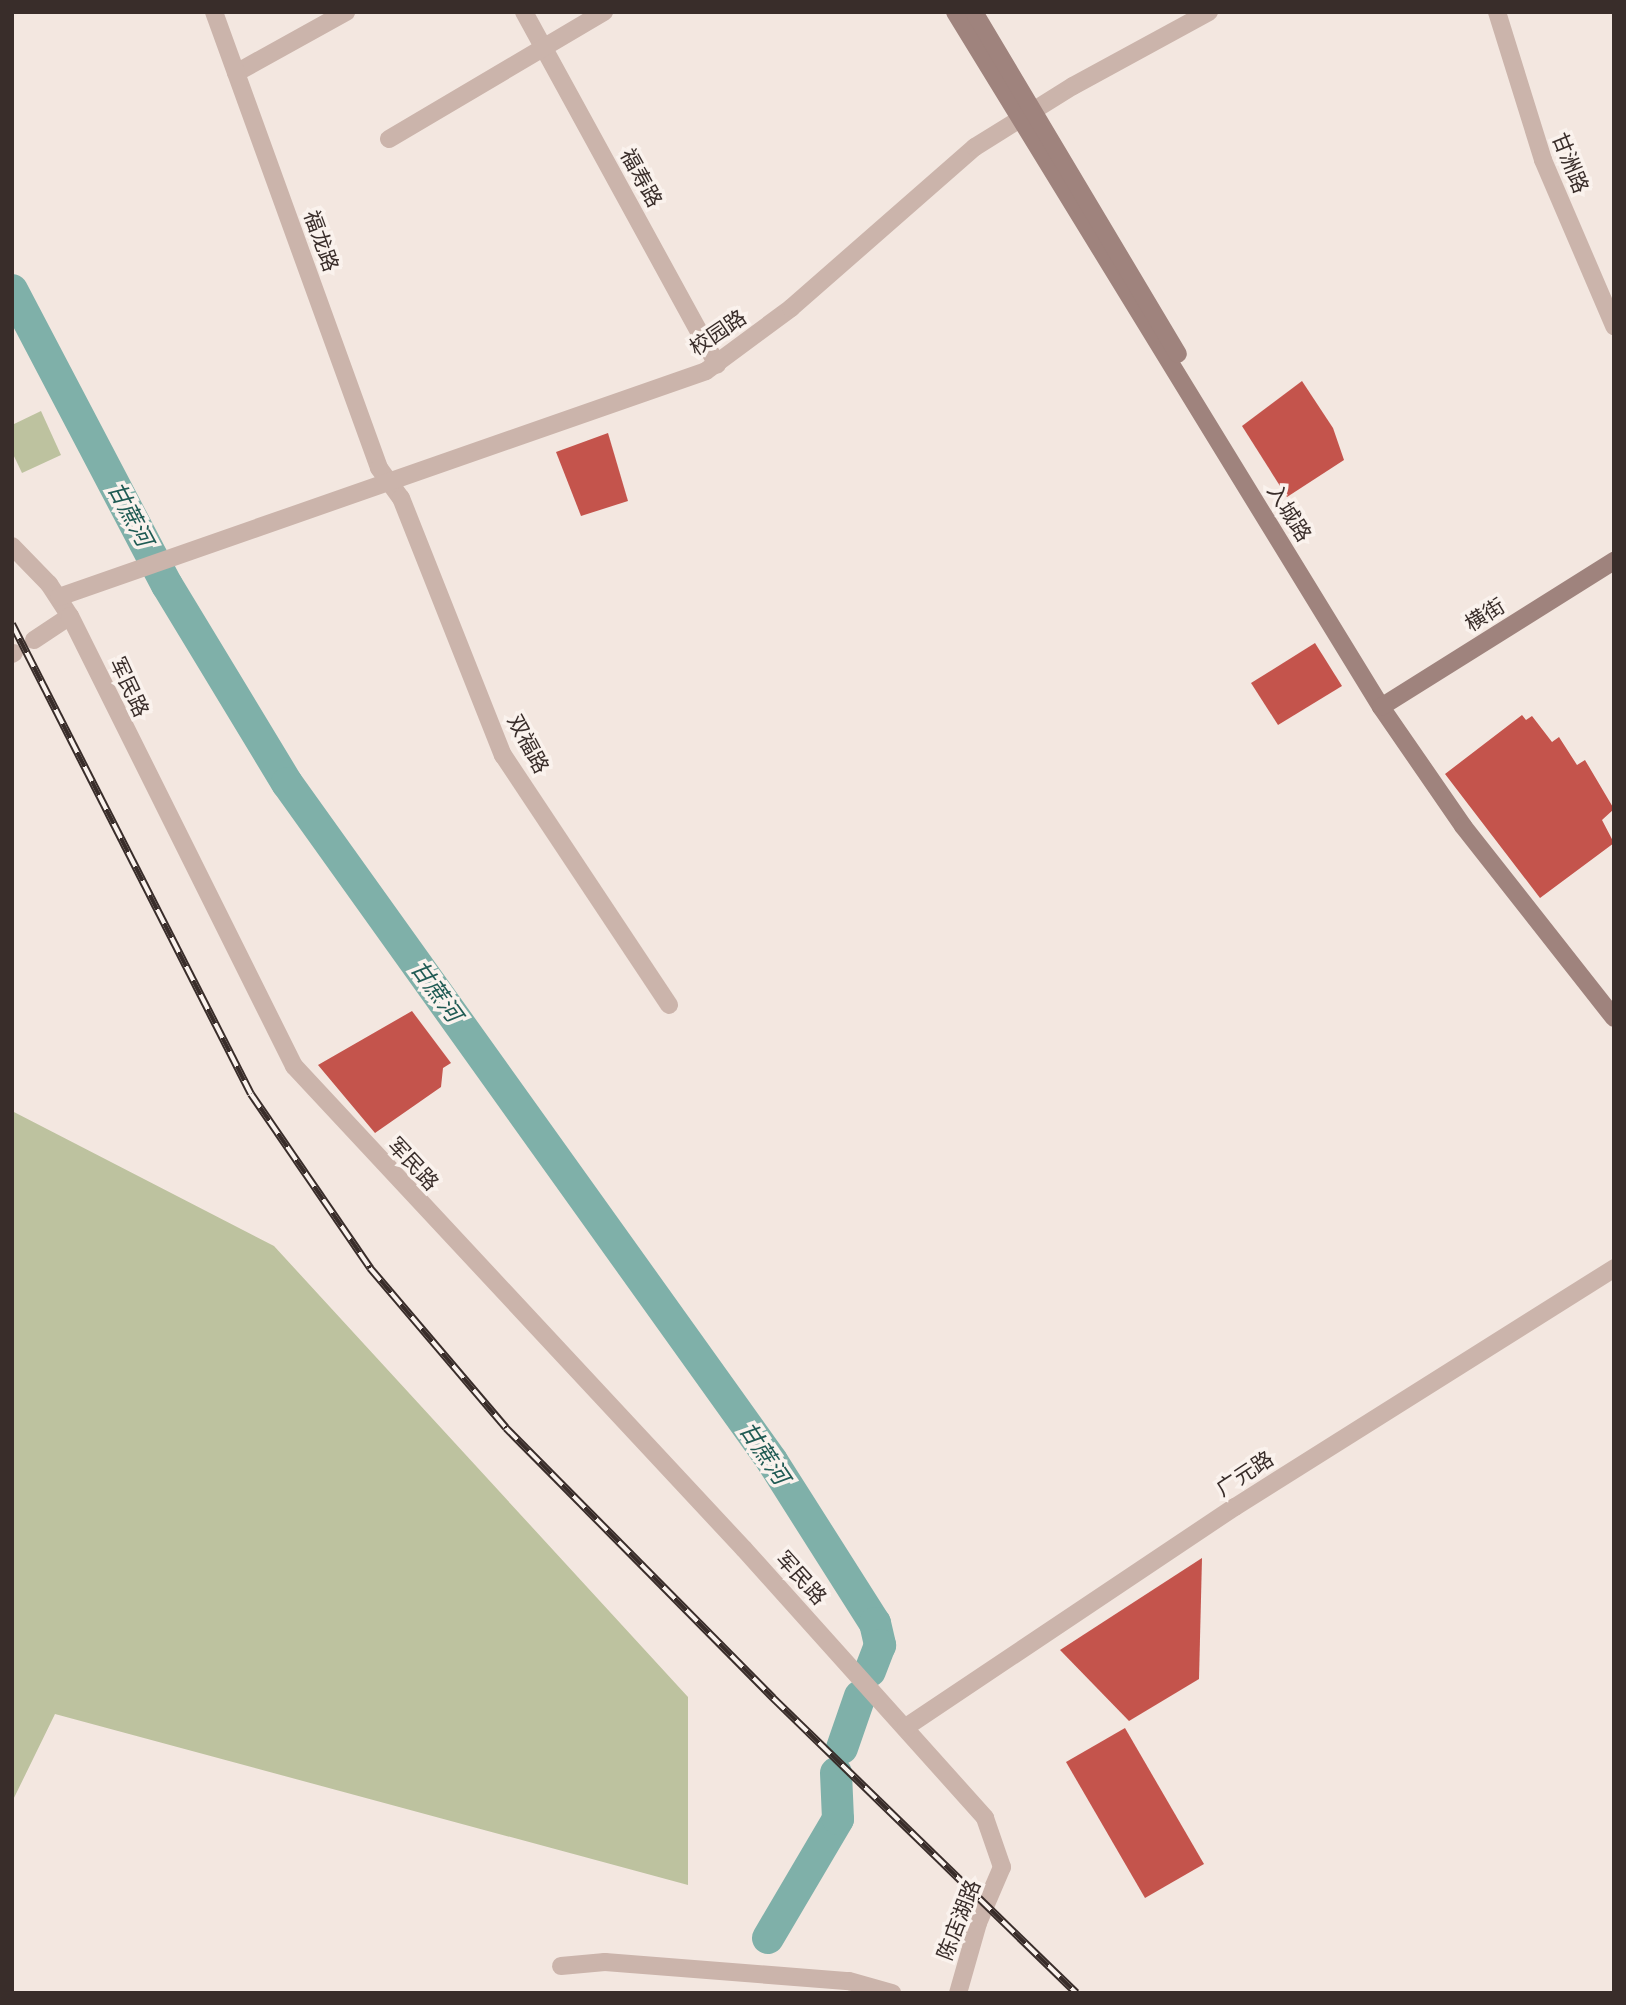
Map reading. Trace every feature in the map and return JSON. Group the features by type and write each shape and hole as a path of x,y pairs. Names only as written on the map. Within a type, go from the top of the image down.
{"main road":[{"name":"入城路","path":"955,12 1025,114 1385,705 1463,826 1614,1018"},
{"name":"入城路","path":"974,12 1025,114"},
{"name":"横街","path":"1385,705 1614,561"},
{"name":"入城路","path":"1385,705 1470,820 1614,1000"}],"street":[{"name":"福龙路","path":"214,12 379,468 389,482"},
{"path":"236,73 346,12"},
{"name":"福寿路","path":"524,12 717,365"},
{"path":"389,139 604,12"},
{"name":"校园路","path":"59,597 137,567 389,482 717,365 817,286 956,161 1025,114 1209,12"},
{"name":"甘洲路","path":"1497,12 1544,160 1614,326"},
{"name":"双福路","path":"389,482 401,498 503,755 670,1005"},
{"name":"军民路","path":"12,546 59,597 70,616 294,1066 906,1727"},
{"path":"34,640 70,616"},
{"name":"广元路","path":"906,1727 1235,1507 1614,1268"},
{"name":"陈店湖路","path":"906,1727 980,1810 1001,1858 1001,1875 978,1923 958,1993"},
{"path":"561,1966 605,1962 849,1981 892,1993"}],"green space":[{"path":"41,411 61,455 22,473 12,452 12,425"},
{"path":"12,1111 274,1246 688,1697 688,1885 55,1714 12,1802"}],"building":[{"path":"1302,381 1333,428 1344,460 1287,497 1242,426"},
{"path":"608,433 628,501 581,516 556,452"},
{"path":"1315,643 1342,686 1278,725 1251,683"},
{"path":"1522,715 1526,720 1532,716 1552,742 1559,737 1577,765 1585,760 1614,809 1602,820 1614,843 1540,898 1445,774"},
{"path":"412,1011 451,1063 443,1068 441,1087 375,1133 318,1065"},
{"path":"1202,1558 1199,1679 1129,1721 1060,1650"},
{"path":"1125,1728 1204,1864 1145,1898 1066,1762"}],"waterway":[{"name":"甘蔗河","path":"12,290 167,585 287,783 772,1461 875,1623 880,1645 870,1671"},
{"name":"甘蔗河","path":"842,1748 860,1696"},
{"name":"甘蔗河","path":"768,1938 838,1819 836,1773"}],"railway":[{"path":"12,624 251,1094 370,1268 506,1428 773,1698 1076,1993"}]}
